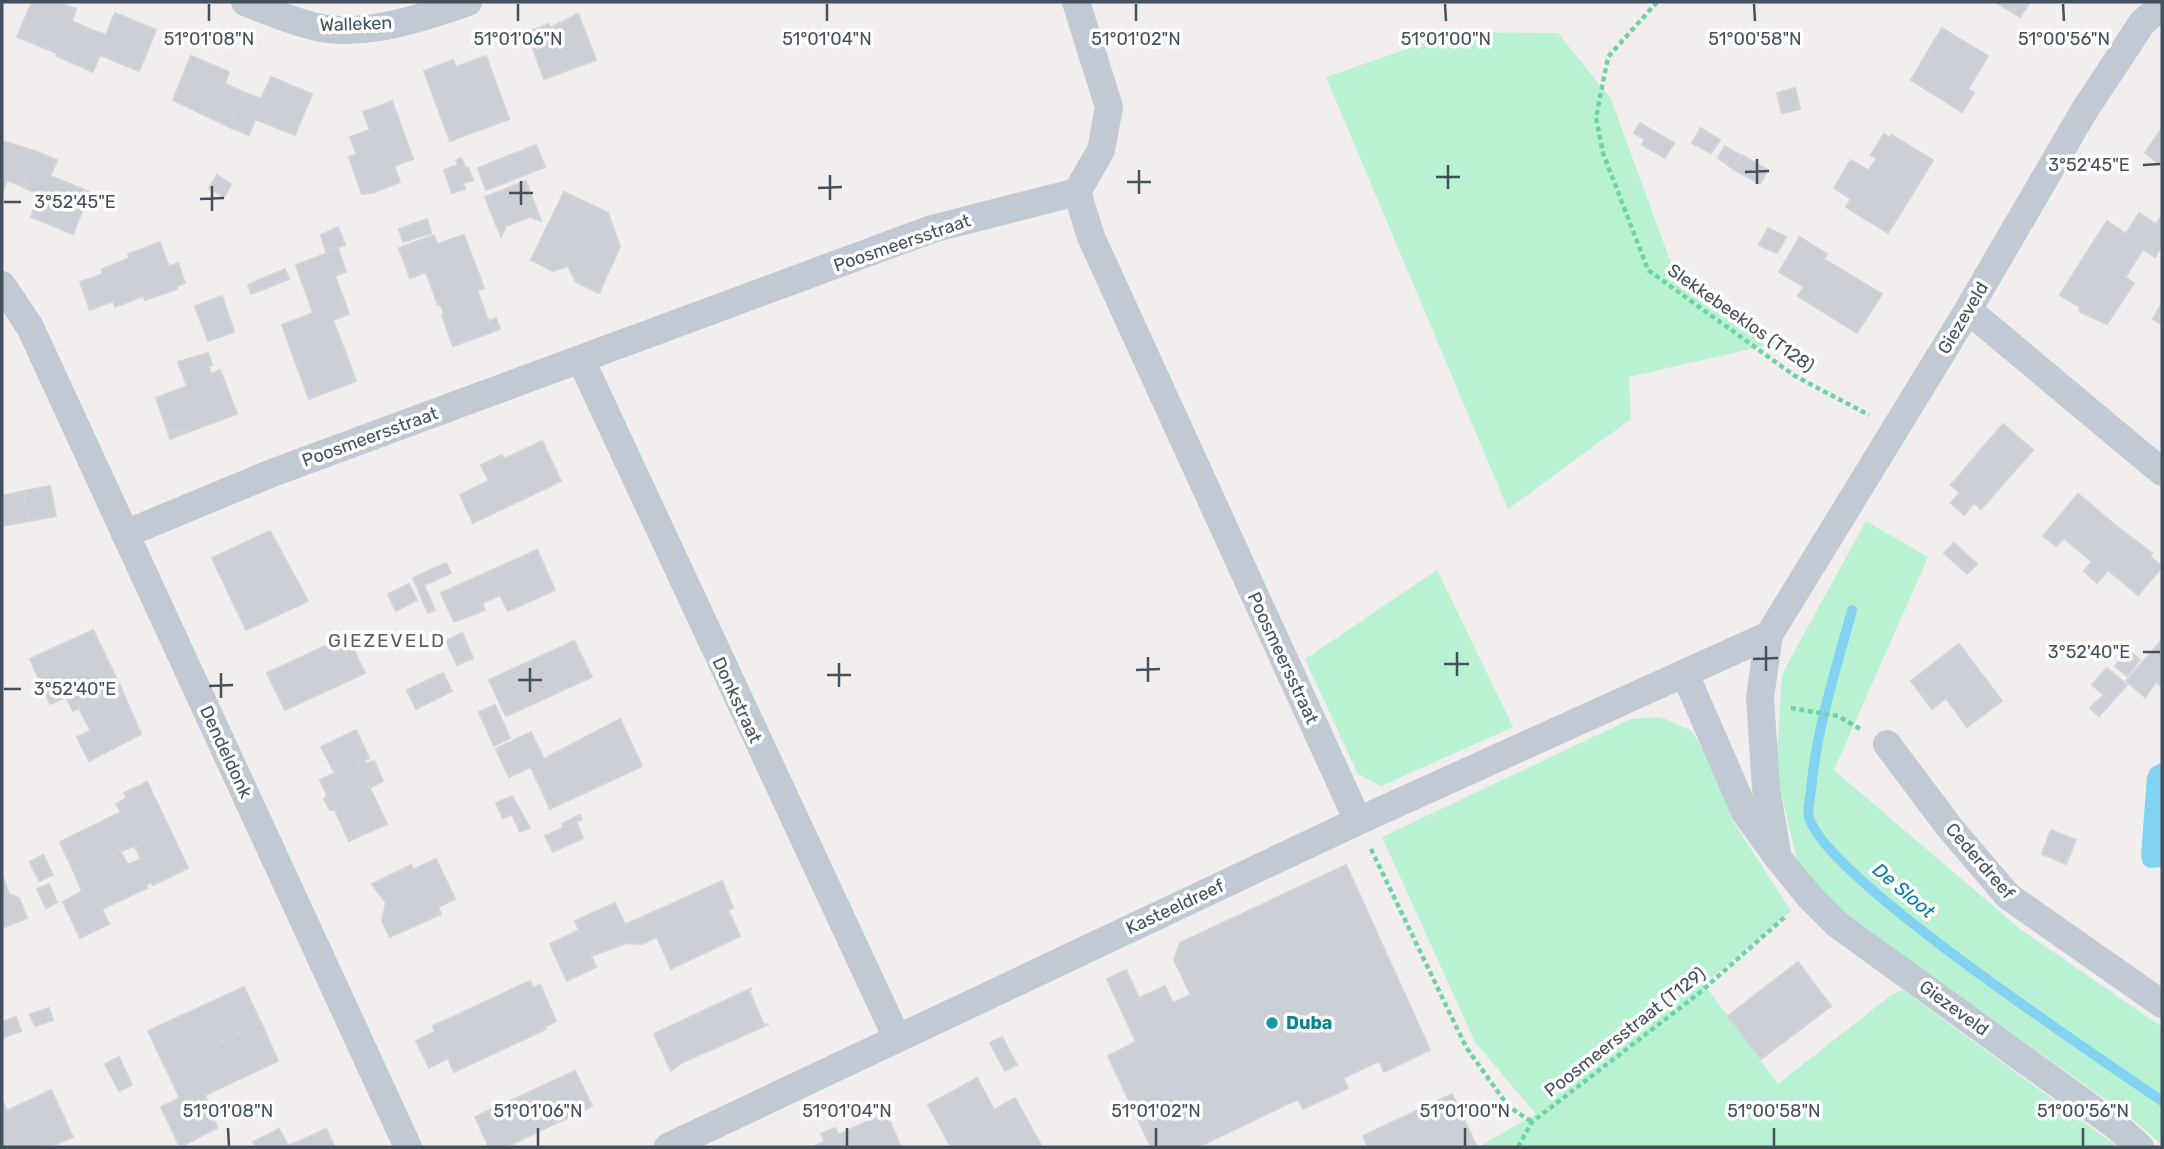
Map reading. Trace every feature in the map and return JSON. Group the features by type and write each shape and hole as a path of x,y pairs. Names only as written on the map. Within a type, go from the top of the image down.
{"street":[{"name":"Walleken","path":"246,2 316,27 358,28 389,26 468,2"},
{"path":"1076,2 1109,107 1101,150 1077,192"},
{"name":"Giezeveld","path":"1778,858 1766,788 1760,697 1769,635 1968,310 2084,111 2142,23 2162,5"},
{"name":"Poosmeersstraat","path":"125,534 260,478 932,229 1077,192 1091,237 1358,821"},
{"name":"Dendeldonk","path":"2,285 30,327 408,1147"},
{"path":"1968,310 2162,472"},
{"name":"Donkstraat","path":"580,360 897,1038"},
{"path":"1685,674 1769,635"},
{"name":"Giezeveld","path":"1685,674 1745,812 1809,897 1838,925 2116,1126 2140,1147"},
{"name":"Kasteeldreef","path":"668,1147 1358,821 1685,674"},
{"name":"Cederdreef","path":"1887,744 1950,828 2007,897 2162,1004"}],"path":[{"name":"Slekkebeeklos (T128)","path":"1657,2 1608,57 1595,118 1603,153 1648,270 1795,376 1895,429"},
{"path":"1800,709 1838,716"},
{"path":"1358,821 1466,1047 1508,1106 1532,1122 1518,1147"},
{"name":"Poosmeersstraat (T129)","path":"1532,1122 1698,994 1809,897"}],"green space":[{"path":"1457,32 1558,33 1611,99 1671,263 1776,343 1629,377 1631,419 1508,509 1326,77"},
{"path":"1866,521 1928,557 1834,770 2020,929 2162,1027 2162,1145 2129,1116 1846,916 1798,865 1776,770 1782,674"},
{"path":"1437,570 1513,727 1381,786 1358,774 1305,659"},
{"path":"1661,717 1692,731 1710,763 1734,823 1791,911 1704,984 1778,1084 1890,996 1903,990 2118,1147 1478,1147 1536,1114 1475,1042 1382,837 1631,719"}],"water":[{"path":"2162,762 2162,867 2149,868 2143,864 2141,855 2147,777 2150,769"}],"building":[{"path":"32,2 58,2 76,9 72,21 87,28 73,63 56,56 57,53 17,37"},
{"path":"1995,2 2030,2 2020,17"},
{"path":"115,13 156,30 139,71 100,55 93,72 73,63 87,28 106,35"},
{"path":"578,14 596,60 544,79 527,32 549,24 550,28"},
{"path":"1942,28 1988,56 1968,89 1974,93 1962,112 1911,80"},
{"path":"191,56 229,72 225,84 243,92 229,127 173,100"},
{"path":"486,56 509,119 450,141 424,71 453,60 456,67"},
{"path":"271,77 312,94 295,135 255,119 249,135 229,127 243,92 261,99"},
{"path":"1795,88 1800,109 1782,113 1777,93"},
{"path":"392,101 413,159 394,166 400,182 362,194 349,157 357,154 350,137 370,130 363,112"},
{"path":"1640,123 1674,143 1665,158 1642,145 1645,139 1634,133"},
{"path":"1701,128 1720,140 1711,153 1692,143"},
{"path":"2162,128 2162,166 2145,153"},
{"path":"1884,134 1890,138 1891,135 1933,160 1911,196 1869,170 1877,158 1871,155"},
{"path":"2,141 37,152 23,187 7,180 2,192"},
{"path":"536,145 545,167 486,190 478,168"},
{"path":"1725,146 1740,155 1732,168 1718,158"},
{"path":"37,152 57,160 50,176 90,192 73,234 31,217 40,195 23,187"},
{"path":"1742,155 1768,170 1760,184 1733,169"},
{"path":"461,158 465,167 459,169 468,168 473,180 463,183 465,189 452,193 444,170 458,165 456,160"},
{"path":"1851,160 1911,196 1888,233 1846,207 1851,199 1834,188"},
{"path":"217,175 231,184 224,197 209,188"},
{"path":"526,181 541,221 530,217 506,226 501,237 485,197"},
{"path":"564,192 608,213 620,247 599,293 576,282 568,266 553,271 531,260"},
{"path":"2139,213 2156,224 2162,216 2162,245 2155,257 2143,249 2125,278 2086,254 2107,221 2126,234"},
{"path":"427,219 431,233 403,242 399,229"},
{"path":"338,227 345,245 326,252 321,235"},
{"path":"1768,228 1786,237 1777,253 1759,245"},
{"path":"434,235 437,244 464,235 484,288 477,290 490,325 473,331 476,338 453,346 442,315 445,314 440,304 438,305 426,272 410,278 399,248"},
{"path":"1800,237 1827,254 1824,259 1882,294 1857,333 1798,296 1804,287 1779,272"},
{"path":"160,242 169,267 178,263 185,283 176,286 177,289 145,300 143,296 115,307 113,301 90,310 80,282 103,274 102,269 130,258 128,254"},
{"path":"338,249 346,272 335,276 349,314 333,320 356,381 309,399 282,325 313,313 296,265"},
{"path":"2086,254 2134,283 2107,324 2080,312 2079,307 2060,295"},
{"path":"285,269 289,279 251,294 248,285"},
{"path":"222,296 234,332 208,341 195,306"},
{"path":"2162,303 2162,325 2153,319"},
{"path":"496,318 500,329 476,338 473,331 490,325 489,321"},
{"path":"208,353 212,365 208,366 211,374 220,370 237,414 185,433 183,428 168,432 156,398 187,386 178,362"},
{"path":"2003,424 2033,450 1981,509 1974,503 1964,515 1951,503 1960,493 1951,485"},
{"path":"183,428 185,433 170,439 168,432"},
{"path":"542,441 561,481 473,523 460,495 489,481 481,465 502,455 504,459"},
{"path":"50,486 56,516 29,521 24,491"},
{"path":"24,491 29,521 2,526 2,496"},
{"path":"2078,494 2120,529 2092,562 2064,538 2056,546 2043,536"},
{"path":"2120,529 2152,553 2150,556 2162,567 2138,595 2108,570 2097,583 2084,571"},
{"path":"270,531 308,601 246,630 212,558"},
{"path":"1954,543 1977,564 1967,574 1944,553"},
{"path":"537,550 555,590 508,611 500,595 482,603 485,610 454,622 441,593"},
{"path":"446,563 451,573 424,585 435,610 428,613 413,578"},
{"path":"409,584 417,600 396,611 388,594"},
{"path":"93,630 121,688 73,711 66,697 50,704 30,659"},
{"path":"462,633 473,658 457,665 446,641"},
{"path":"347,636 365,673 285,710 267,673"},
{"path":"2162,640 2162,687 2156,682 2145,697 2126,681"},
{"path":"574,641 592,677 506,716 489,680"},
{"path":"1959,644 2002,701 1967,727 1946,698 1932,709 1911,681"},
{"path":"2128,650 2140,660 2127,676 2115,666"},
{"path":"2107,668 2127,685 2099,716 2090,708 2104,695 2092,685"},
{"path":"443,673 452,691 416,709 407,690"},
{"path":"121,688 141,734 89,761 77,737 91,731 79,708"},
{"path":"495,705 510,738 494,746 479,712"},
{"path":"620,719 642,766 550,809 531,767 509,777 496,749 531,732 544,759"},
{"path":"356,730 369,758 358,764 387,824 349,841 335,810 330,810 324,799 327,795 320,780 335,773 321,747"},
{"path":"364,761 366,764 374,761 383,781 369,788 358,764"},
{"path":"147,782 170,830 74,872 60,842 121,812 116,804 127,798 124,793"},
{"path":"512,796 530,828 520,832 512,814 503,818 496,803"},
{"path":"580,815 582,819 564,828 562,824"},
{"path":"576,822 583,838 553,852 545,836"},
{"path":"170,830 188,868 153,885 151,882 146,885 147,888 102,909 109,924 80,938 63,902 82,891 74,872 120,851 128,865 141,859 134,845"},
{"path":"2051,830 2076,840 2066,864 2042,854"},
{"path":"43,855 53,875 39,881 30,862"},
{"path":"436,859 455,899 438,907 441,914 390,937 382,921 386,903 372,884 411,865 413,870"},
{"name":"Duba","path":"1346,865 1430,1050 1384,1072 1379,1061 1343,1078 1348,1088 1303,1109 1298,1099 1198,1147 1151,1147 1108,1056 1136,1042 1107,979 1126,970 1139,998 1165,986 1173,1003 1191,995 1174,960 1180,943"},
{"path":"2,875 9,894 19,898 27,918 2,928"},
{"path":"722,881 733,908 728,910 740,936 671,969 657,937 642,944 627,943 591,956 575,921 615,903 625,925"},
{"path":"49,884 57,902 46,908 37,889"},
{"path":"579,930 596,967 567,981 550,944"},
{"path":"1798,962 1831,1006 1761,1059 1728,1016"},
{"path":"530,981 533,988 540,985 556,1021 545,1027 546,1029 454,1072 448,1058 429,1068 416,1041 435,1032 433,1026"},
{"path":"244,987 261,1023 166,1069 148,1031"},
{"path":"752,988 749,991 764,1025 769,1024 683,1062 671,1071 654,1034"},
{"path":"49,1008 53,1020 35,1026 30,1014"},
{"path":"16,1017 21,1031 2,1038 2,1022"},
{"path":"261,1023 278,1061 205,1095 217,1128 180,1147 161,1107 180,1098 166,1069"},
{"path":"1002,1037 1017,1065 1005,1071 990,1043"},
{"path":"119,1057 132,1085 119,1091 105,1064"},
{"path":"575,1071 592,1106 506,1147 489,1147 475,1117"},
{"path":"977,1078 994,1110 1015,1098 1042,1147 951,1147 928,1105"},
{"path":"51,1090 73,1137 49,1147 46,1144 38,1147 2,1147 2,1100 7,1111"},
{"path":"1452,1094 1477,1147 1368,1147 1363,1136"},
{"path":"886,1113 901,1147 813,1147 838,1135"},
{"path":"835,1128 838,1135 825,1142 821,1134"},
{"path":"279,1129 288,1146 326,1129 335,1147 256,1147 253,1142"}],"waterway":[{"name":"De Sloot","path":"1852,610 1822,722 1808,811 1826,845 1862,881 1911,922 2027,1008 2162,1101"}],"place":[{"name":"Duba","path":"1272,1023"}],"district":[{"name":"GIEZEVELD","path":"387,640"}]}
